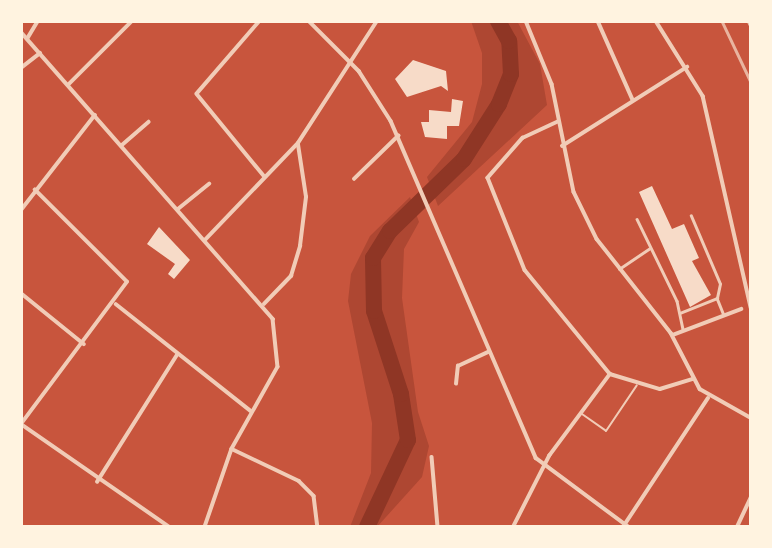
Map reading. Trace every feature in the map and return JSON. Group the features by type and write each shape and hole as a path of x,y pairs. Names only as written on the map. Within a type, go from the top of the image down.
{"street":[{"path":"27,39 38,21"},
{"path":"68,84 132,21"},
{"path":"260,21 197,94 265,178"},
{"path":"309,21 348,61 398,136 530,447 545,466 625,526 708,398"},
{"path":"205,240 298,143 376,21"},
{"path":"526,21 546,64 562,146 584,215 619,269 673,335 693,379 708,398 751,418"},
{"path":"598,21 633,100"},
{"path":"656,21 687,66 718,145 751,308"},
{"path":"21,32 264,304 280,354 273,378 251,411 232,449 205,527"},
{"path":"21,68 40,53"},
{"path":"562,146 687,66"},
{"path":"21,210 95,115"},
{"path":"122,145 148,122"},
{"path":"559,122 523,138 488,178 528,275 610,374 637,385 669,388 693,379"},
{"path":"354,179 398,136"},
{"path":"264,304 291,276 300,246 306,197 298,143"},
{"path":"178,209 209,184"},
{"path":"35,190 125,277 116,304 21,424 97,482 170,527"},
{"path":"691,216 720,284 718,298 724,315"},
{"path":"637,219 680,313 684,329"},
{"path":"619,269 650,248"},
{"path":"21,293 84,344"},
{"path":"680,313 718,298"},
{"path":"116,304 251,411"},
{"path":"673,335 741,309"},
{"path":"456,384 458,366 488,352"},
{"path":"97,482 177,355"},
{"path":"513,527 545,466 610,374"},
{"path":"232,449 299,481 314,496 318,527"},
{"path":"432,457 438,527"},
{"path":"737,527 751,497"}],"lane":[{"path":"582,414 606,431 637,385"}],"shaded area":[{"path":"471,21 517,21 540,64 547,105 438,206 427,177 472,122 482,84 482,53"},
{"path":"410,197 419,222 404,249 402,298 418,412 429,446 422,477 377,527 350,527 371,473 372,423 348,301 351,274 370,236"}],"building":[{"path":"413,60 446,71 448,91 441,86 407,97 395,79"},
{"path":"452,99 463,101 459,126 447,126 447,139 425,137 421,122 429,122 429,110 451,112"},
{"path":"652,186 672,229 684,224 699,258 692,261 711,295 690,307 639,192"},
{"path":"159,227 190,260 174,279 168,274 175,264 147,244"}],"waterway":[{"path":"367,527 408,440 401,394 374,311 373,258 390,231 464,159 499,104 511,74 509,41 498,21"}],"railway":[{"path":"722,21 751,82"}]}
